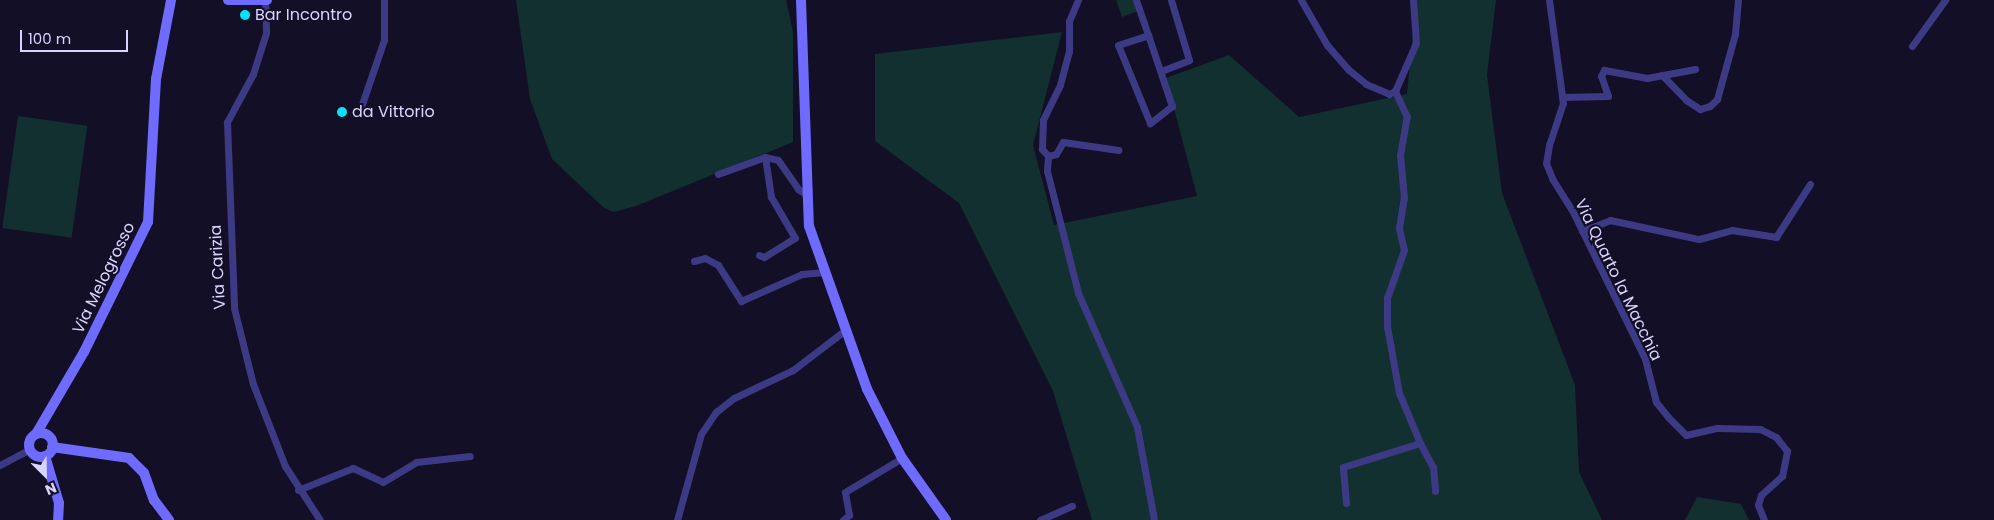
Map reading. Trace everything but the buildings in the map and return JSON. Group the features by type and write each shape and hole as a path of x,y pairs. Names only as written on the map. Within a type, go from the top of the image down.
{"street":[{"path":"228,0 266,0"},
{"name":"Via Carizia","path":"266,0 266,33 253,74 227,122 234,308 253,384 298,490 320,520"},
{"path":"361,107 384,40 384,0"},
{"path":"801,0 809,128 807,194 810,226 844,331 902,458 946,520"},
{"path":"1078,0 1069,21 1069,51 1060,85 1043,120 1042,149 1048,156 1047,171 1078,293 1137,428 1154,520"},
{"path":"1136,0 1161,71 1172,106 1150,123 1118,45 1148,35"},
{"path":"1161,71 1189,60 1171,0"},
{"path":"1301,0 1327,45 1349,70 1366,84 1389,94 1395,91 1416,43 1413,0"},
{"name":"Via Quarto la Macchia","path":"1548,0 1562,97 1546,163 1645,359 1656,402 1668,417 1686,435 1717,428 1760,429 1776,437 1787,451 1782,476 1761,495 1758,505 1764,520"},
{"path":"1662,75 1686,100 1700,109 1710,106 1717,98 1735,34 1738,0"},
{"path":"1912,46 1945,0"},
{"name":"Via Melogrosso","path":"30,449 36,434 84,352 148,222 156,79 172,1"},
{"path":"1562,97 1608,96 1601,76 1604,70 1647,78 1695,69"},
{"path":"1395,91 1407,117 1400,155 1404,198 1399,228 1404,250 1387,298 1387,326 1399,393 1420,443 1433,467 1435,491"},
{"path":"1048,156 1056,154 1062,142 1118,150"},
{"path":"718,174 765,157 778,160 798,189 807,194"},
{"path":"759,255 764,257 796,238 771,197 765,157"},
{"path":"1582,231 1610,220 1699,239 1732,230 1776,237 1810,184"},
{"path":"694,261 705,258 718,265 741,301 802,274 824,272"},
{"path":"677,520 701,434 716,412 734,398 793,370 844,331"},
{"path":"36,434 47,435 59,503 58,520"},
{"path":"1346,503 1342,467 1420,443"},
{"path":"0,465 30,449 129,458 144,473 154,500 169,520"},
{"path":"298,490 353,468 383,482 416,462 470,456"},
{"path":"843,520 850,515 845,492 902,458"},
{"path":"1040,520 1072,506"}],"green space":[{"path":"516,0 786,0 793,32 793,142 636,206 614,212 604,208 552,159 530,99"},
{"path":"1116,0 1134,0 1138,11 1122,17"},
{"path":"1416,0 1496,0 1487,75 1502,193 1575,385 1579,472 1602,520 1092,520 1053,391 959,203 875,141 875,54 1062,32 1033,145 1054,225 1197,196 1166,78 1229,55 1299,117 1407,94"},
{"path":"18,116 87,126 72,238 2,228"},
{"path":"1697,497 1741,504 1749,520 1685,520"}],"place":[{"name":"Bar Incontro","path":"245,15"},
{"name":"da Vittorio","path":"342,112"}]}
